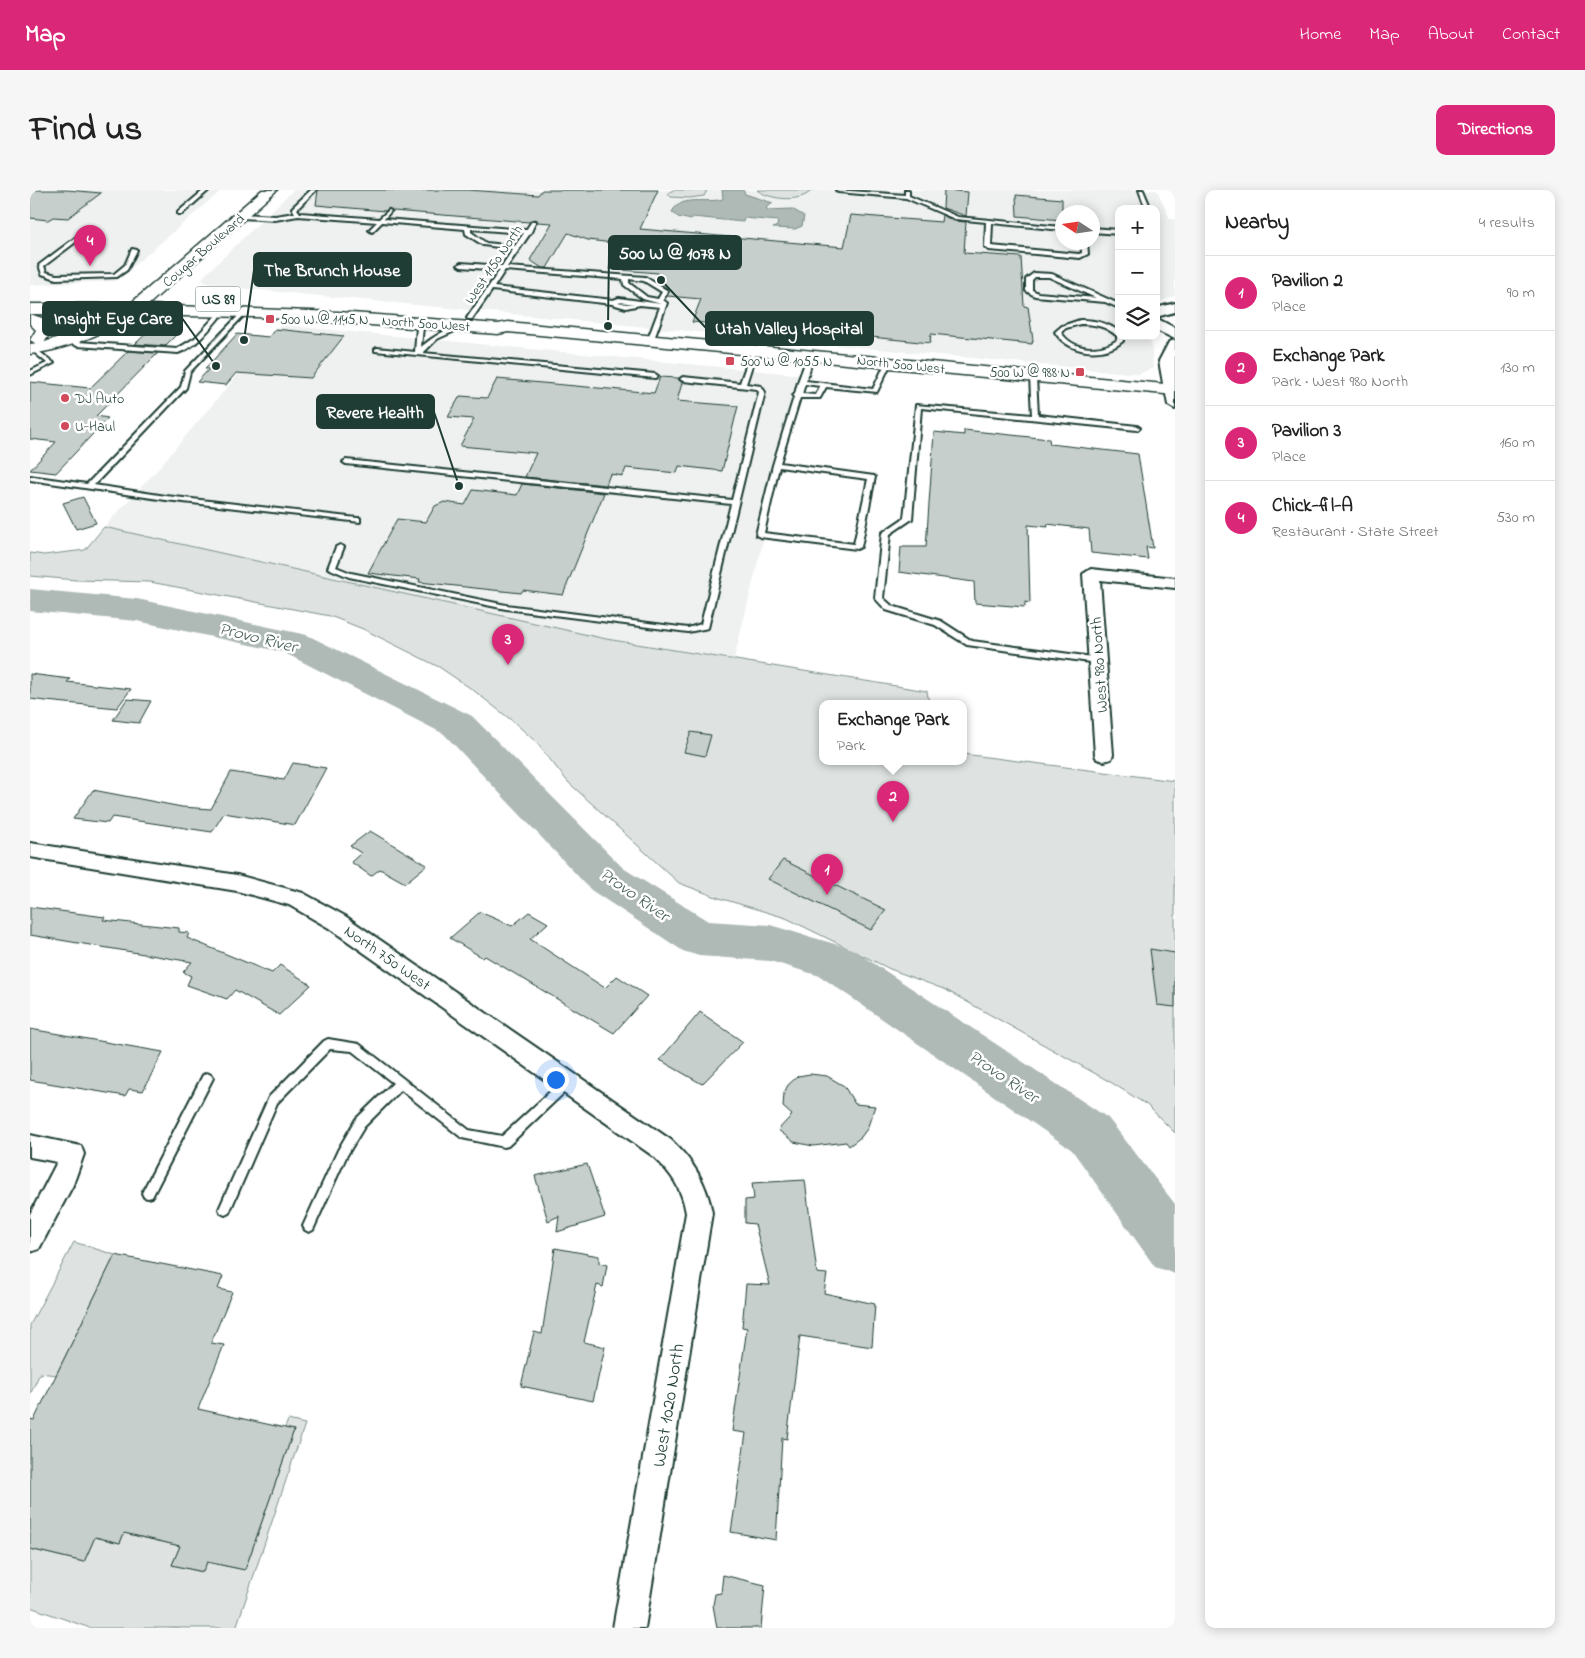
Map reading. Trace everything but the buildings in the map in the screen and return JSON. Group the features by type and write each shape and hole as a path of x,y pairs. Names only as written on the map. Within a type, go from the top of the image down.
{"main road":[{"name":"Cougar Boulevard","path":"33,345 48,347 111,323 130,302 150,296 270,190"},
{"name":"North 500 West","path":"150,296 383,309 468,322"},
{"name":"US 89","path":"30,297 130,302"},
{"name":"North 500 West","path":"130,302 222,311 414,321 503,322 508,326 811,355 1174,394"},
{"name":"US 89","path":"30,309 109,308 130,302"},
{"path":"33,345 90,319 109,308"},
{"path":"30,319 39,322 44,330 33,345"}],"street":[{"path":"1160,313 1175,307"},
{"path":"1160,325 1175,334"},
{"path":"1174,394 1167,354 1175,345"},
{"name":"West 980 North","path":"1104,755 1091,574 1175,583"},
{"name":"North 750 West","path":"30,850 237,883 296,899 337,922 662,1148 682,1166 691,1182"},
{"path":"30,1146 72,1154 64,1177 30,1240"},
{"name":"West 1020 North","path":"629,1628 699,1213 691,1182"}],"lane":[{"path":"180,213 207,190 201,190"},
{"path":"298,214 294,209 314,190"},
{"path":"906,197 908,190"},
{"path":"1141,190 1147,205"},
{"path":"838,192 906,197 949,216 989,222 1055,227"},
{"path":"372,230 389,211"},
{"path":"242,216 275,218 298,214 528,232"},
{"name":"West 1150 North","path":"468,322 534,222"},
{"path":"989,222 988,247 991,249 1080,256 1085,254 1085,250"},
{"path":"468,227 468,233 485,244 517,248"},
{"path":"1100,231 1115,232"},
{"path":"79,237 41,266 44,273 56,276 115,276 123,273 134,250"},
{"path":"461,265 503,269 523,268 645,279 665,291 652,340"},
{"path":"1106,300 1037,295 1029,291 1029,279 1034,275 1050,275 1106,300 1115,304"},
{"path":"626,277 626,284 638,293 645,298 662,303"},
{"path":"489,290 512,295 518,292 614,302 619,300 636,301 638,304 662,303"},
{"path":"67,340 77,344 178,351 187,348 222,311"},
{"path":"88,487 184,387 187,372 244,312"},
{"path":"414,321 420,328 418,354"},
{"path":"418,354 435,338 468,322"},
{"path":"1115,332 1110,328 1081,322 1068,324 1058,332 1060,337 1067,343 1089,349 1111,348 1120,340"},
{"path":"1110,328 1115,326"},
{"path":"30,372 51,362 33,345"},
{"path":"377,350 655,376"},
{"path":"744,385 754,350"},
{"path":"776,466 872,477 857,547 760,535 776,466 796,396 811,355"},
{"path":"801,382 875,391 888,363"},
{"path":"1033,378 1036,417"},
{"path":"340,546 332,568 349,575 506,607 688,630 705,626 762,392 759,387 684,379"},
{"path":"796,396 818,397 824,385"},
{"path":"1097,660 970,643 938,622 889,608 879,598 886,533 908,519 918,406 1137,428"},
{"path":"346,462 735,502"},
{"path":"30,478 88,487 357,520"},
{"path":"225,1209 273,1100 328,1044 355,1047 466,1134 504,1142 568,1082"},
{"path":"148,1193 207,1078"},
{"path":"309,1226 342,1154 360,1123 401,1083"}],"shaded area":[{"path":"30,190 222,190 116,281 30,285"},
{"path":"293,190 1157,190 1170,219 1175,219 1175,296 1160,302 1160,205 1115,205 1115,340 1151,340 1153,368 1139,374 217,286 204,282 202,278"},
{"path":"673,190 707,190 704,196 689,198 671,197 668,193"},
{"path":"722,190 743,190 745,194 773,203 766,208 768,210 792,209 804,216 802,226 795,229 773,228 777,226 778,221 744,218 743,222 693,217 691,220 678,217 672,212 676,206 688,201 723,199"},
{"path":"757,190 812,190 801,197 785,199 770,196"},
{"path":"280,325 804,375 734,659 606,639 104,527 156,471"},
{"path":"104,527 606,639 927,691 928,700 819,700 819,765 967,765 967,755 1175,781 1175,1133 1147,1105 1112,1083 946,990 890,969 786,918 716,897 679,883 568,782 536,742 515,723 473,690 439,667 363,629 330,616 150,582 76,580 30,576 30,553 44,555 85,550"},
{"path":"74,1242 115,1255 56,1375 40,1373 30,1395 30,1325"},
{"path":"288,1420 305,1424 236,1628 90,1628 30,1607 30,1549 84,1562 95,1537 120,1543 124,1533 180,1546 172,1565 202,1572 207,1562 245,1570 294,1430 285,1428"}],"waterway":[{"name":"Provo River","path":"30,600 137,610 294,643 458,725 607,879 699,938 770,943 835,962 1090,1134 1175,1248"}],"place":[{"name":"Chick-fil-A","path":"90,266"},
{"name":"Utah Valley Hospital","path":"661,280"},
{"name":"500 W @ 1145 N","path":"270,319"},
{"name":"500 W @ 1078 N","path":"608,326"},
{"name":"The Brunch House","path":"244,340"},
{"name":"500 W @ 1055 N","path":"730,361"},
{"name":"Insight Eye Care","path":"216,366"},
{"name":"500 W @ 988 N","path":"1080,372"},
{"name":"DJ Auto","path":"65,398"},
{"name":"U-Haul","path":"65,426"},
{"name":"Revere Health","path":"459,486"},
{"name":"Pavilion 3","path":"508,665"},
{"name":"Exchange Park","path":"893,822"},
{"name":"Pavilion 2","path":"827,895"}]}
